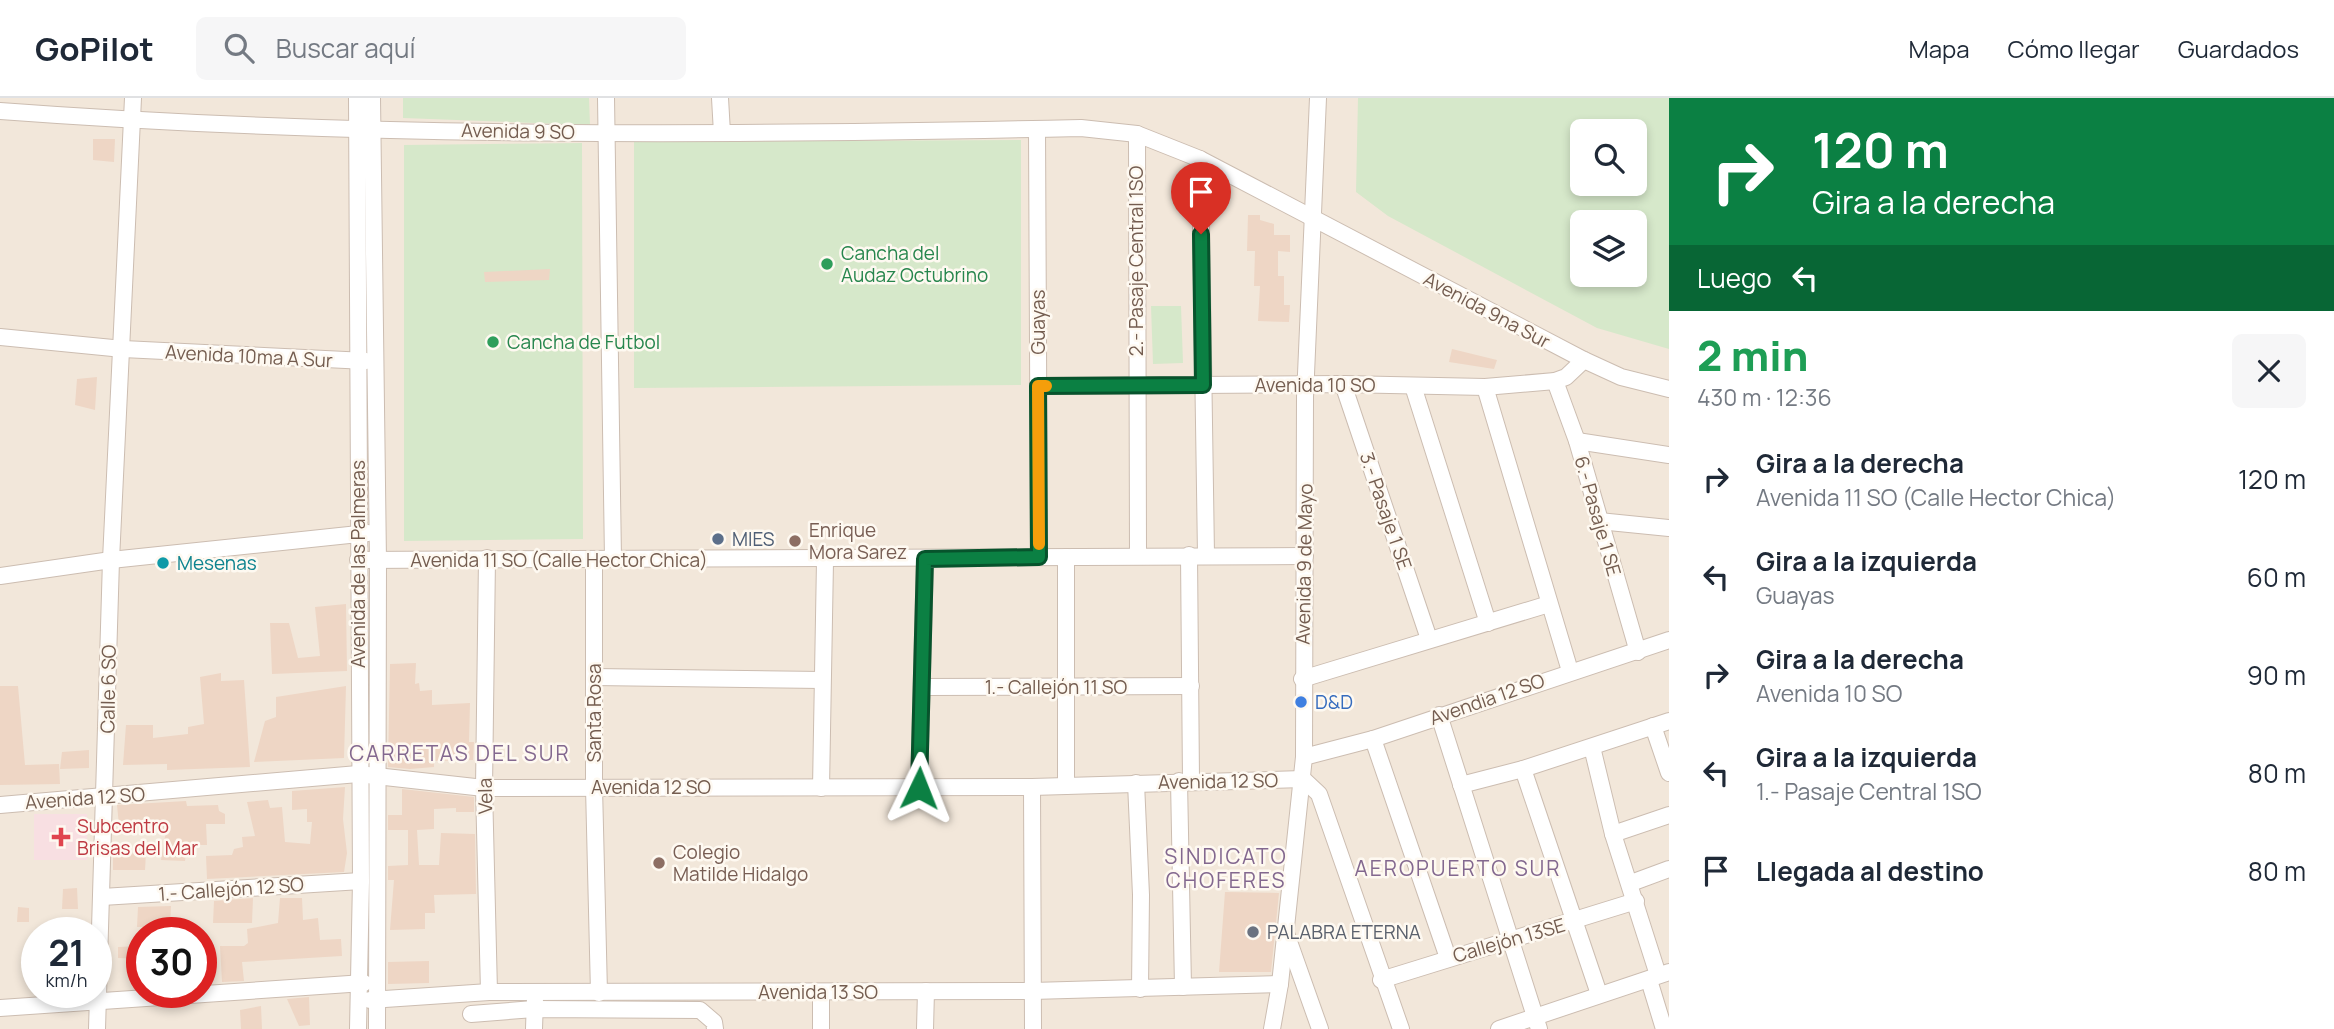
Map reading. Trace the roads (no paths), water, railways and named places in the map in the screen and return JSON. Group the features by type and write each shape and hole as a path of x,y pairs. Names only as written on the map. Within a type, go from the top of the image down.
{"street":[{"name":"Calle 6 SO","path":"101,917 111,560 123,349 132,98"},
{"name":"Avenida de las Palmeras","path":"357,98 365,129 375,361 378,561 377,1029"},
{"name":"Avenida de las Palmeras","path":"358,1029 358,361 365,129 372,98"},
{"path":"606,98 609,133 612,559"},
{"path":"720,98 722,133"},
{"name":"Avenida 9 de Mayo","path":"1272,1029 1280,984 1303,779 1305,385 1318,98"},
{"name":"Avenida 9 SO","path":"0,111 132,121 365,129 609,133 1080,128 1137,134 1200,159"},
{"name":"Guayas","path":"1037,129 1039,557"},
{"name":"2.- Pasaje Central 1SO","path":"1137,134 1135,384 1138,555"},
{"path":"1184,987 1185,781 1198,555 1203,385 1200,159"},
{"name":"Avenida 9na Sur","path":"1200,159 1584,360 1621,377 1669,389"},
{"path":"0,337 123,349"},
{"name":"Avenida 10ma A Sur","path":"123,349 375,361"},
{"path":"1555,381 1566,377 1584,360"},
{"name":"Avenida 10 SO","path":"1038,386 1343,384 1485,387 1555,381"},
{"name":"6.- Pasaje 1 SE","path":"1555,381 1577,441 1637,652"},
{"name":"3.- Pasaje 1 SE","path":"1343,384 1429,639"},
{"path":"1413,386 1488,623"},
{"path":"1485,387 1570,671"},
{"path":"1577,441 1669,455"},
{"path":"1600,520 1669,528"},
{"path":"0,576 111,560 377,532"},
{"name":"Avenida 11 SO (Calle Hector Chica)","path":"358,561 487,558 825,561 1138,555 1305,556"},
{"path":"1066,556 1066,786"},
{"name":"Vela","path":"487,558 484,788 489,992"},
{"name":"Santa Rosa","path":"594,559 594,787 599,993"},
{"path":"919,788 925,559"},
{"path":"821,788 825,561"},
{"path":"1302,679 1549,604"},
{"name":"Avendia 12 SO","path":"1304,757 1373,739 1669,640"},
{"path":"594,677 822,680"},
{"name":"1.- Callejón 11 SO","path":"922,687 1191,686"},
{"path":"1439,715 1538,1023"},
{"path":"1461,785 1523,769 1661,724 1669,773"},
{"path":"1373,739 1447,958"},
{"path":"1592,747 1613,834 1631,883 1658,976 1664,1029"},
{"path":"1523,769 1572,922 1599,994"},
{"name":"Avenida 12 SO","path":"0,805 106,798 358,774 484,788 1032,787 1303,779"},
{"path":"1303,779 1319,794 1381,979 1401,1029"},
{"path":"1136,783 1141,895 1140,989"},
{"path":"1032,787 1033,1029"},
{"path":"1613,834 1669,815"},
{"path":"1631,883 1669,869"},
{"name":"1.- Callejón 12 SO","path":"102,897 360,881"},
{"name":"Callejón 13SE","path":"1381,979 1636,901"},
{"path":"1286,933 1320,1029"},
{"path":"1499,1029 1538,1023 1599,994 1658,976"},
{"name":"Avenida 13 SO","path":"112,999 357,984 378,990 489,992 535,1001 599,993 1032,991 1280,984"},
{"name":"Avenida 13 SO","path":"356,1002 378,990"},
{"path":"925,1029 926,991"},
{"path":"821,992 821,1029"},
{"path":"534,1029 535,1001"},
{"path":"471,1013 535,1001 700,1010 714,1022 715,1029"},
{"name":"Avenida 13 SO","path":"0,1008 21,1006"},
{"name":"Calle 6 SO","path":"97,1029 98,1008"}],"place":[{"name":"Cancha del Audaz Octubrino","path":"827,264"},
{"name":"Cancha de Futbol","path":"493,342"},
{"name":"MIES","path":"718,539"},
{"name":"Enrique Mora Sarez","path":"795,541"},
{"name":"Mesenas","path":"163,563"},
{"name":"D&D","path":"1301,702"},
{"name":"Subcentro Brisas del Mar","path":"61,837"},
{"name":"Colegio Matilde Hidalgo","path":"659,863"},
{"name":"PALABRA ETERNA","path":"1253,932"}],"district":[{"name":"CARRETAS DEL SUR","path":"460,754"},
{"name":"SINDICATO CHOFERES","path":"1226,869"},
{"name":"AEROPUERTO SUR","path":"1458,869"}]}
